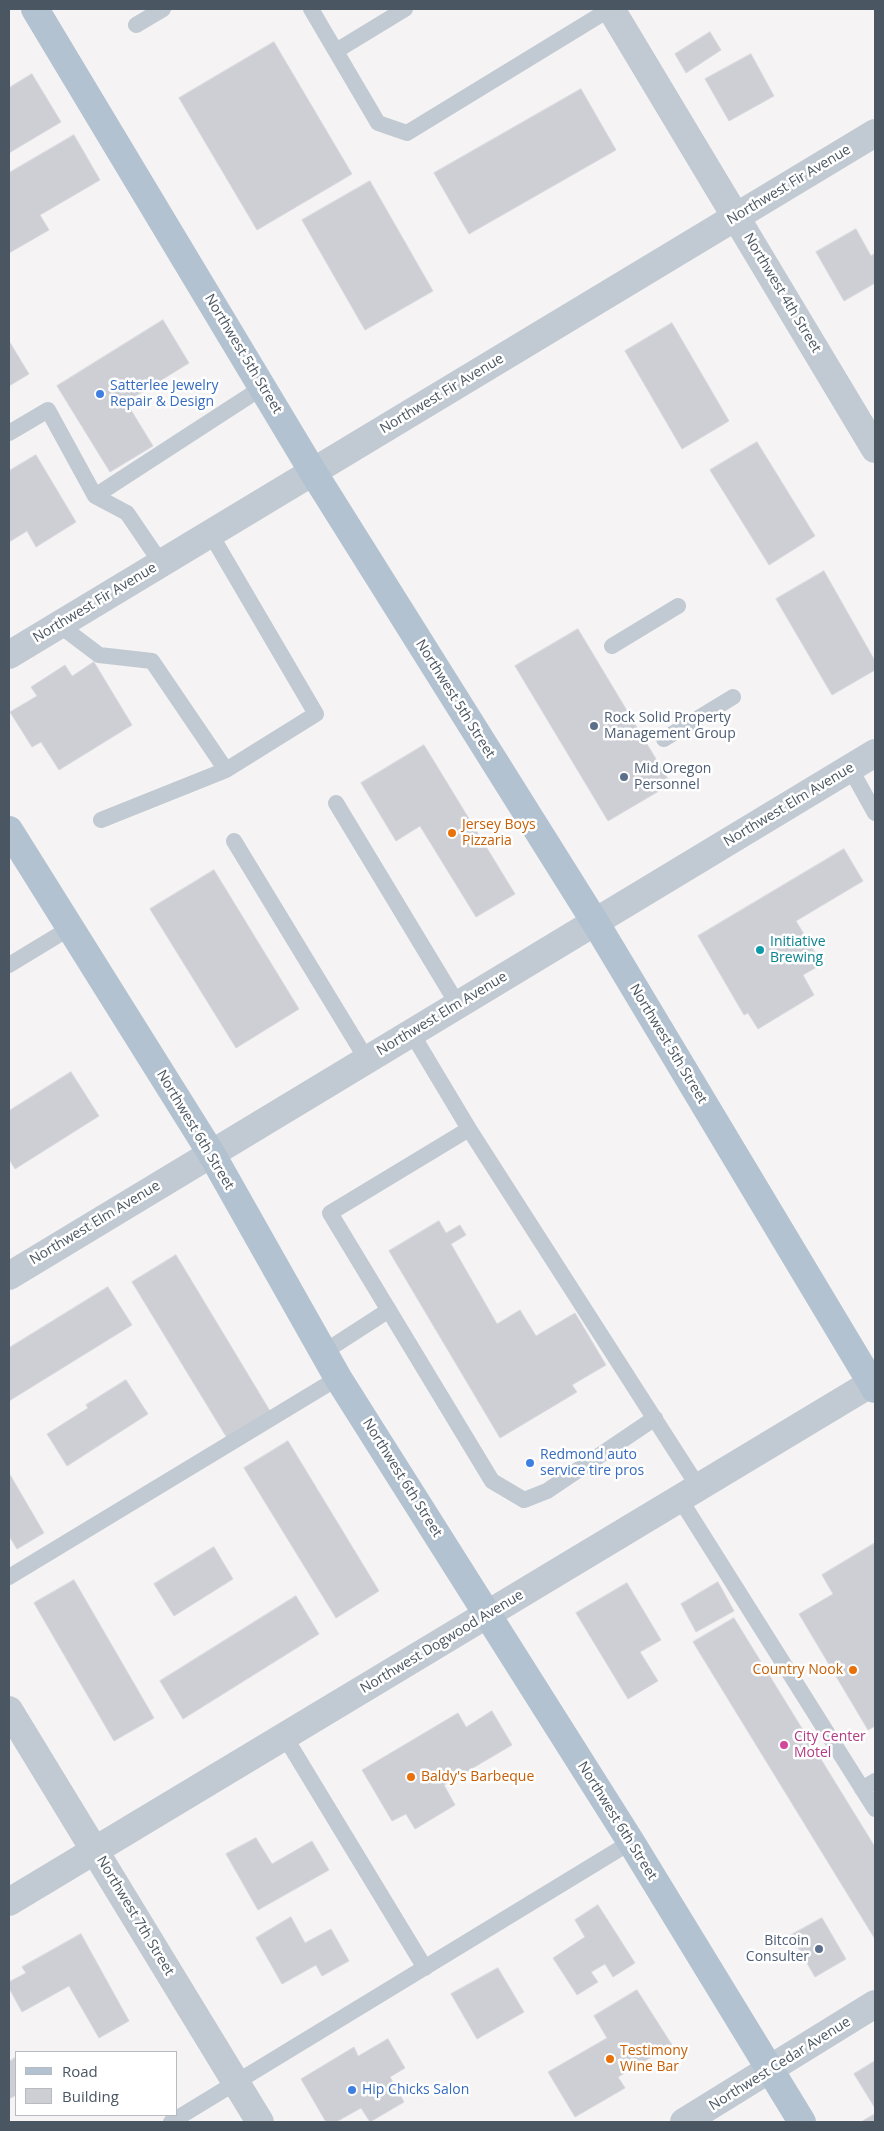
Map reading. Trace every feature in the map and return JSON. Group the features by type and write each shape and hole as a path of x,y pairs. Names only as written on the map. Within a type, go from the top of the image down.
{"main road":[{"name":"Northwest 5th Street","path":"35,9 313,472 595,922 874,1385"},
{"name":"Northwest 6th Street","path":"9,830 211,1154 338,1378 631,1842 802,2122"}],"street":[{"name":"Northwest 4th Street","path":"611,9 875,449"},
{"name":"Northwest Fir Avenue","path":"9,654 875,133"},
{"name":"Northwest Elm Avenue","path":"11,1269 211,1154 875,753"},
{"name":"Northwest Dogwood Avenue","path":"9,1902 690,1493 874,1385"},
{"name":"Northwest 7th Street","path":"9,1710 260,2122"},
{"name":"Northwest Cedar Avenue","path":"684,2122 875,2004"}],"lane":[{"path":"136,25 163,9"},
{"path":"312,9 378,123 408,133 611,9"},
{"path":"336,51 405,9"},
{"path":"95,496 263,387"},
{"path":"9,434 48,410 95,496 127,513 161,563"},
{"path":"101,820 226,770 316,714 210,533"},
{"path":"612,646 678,606"},
{"path":"58,624 99,655 152,660 226,770"},
{"path":"664,739 733,697"},
{"path":"850,768 875,813"},
{"path":"336,803 458,1005"},
{"path":"234,841 367,1060"},
{"path":"9,965 70,928"},
{"path":"412,1032 469,1128 656,1418 690,1493 869,1785 875,1809"},
{"path":"469,1128 330,1213 492,1482 524,1500 547,1491 656,1418"},
{"path":"324,1352 389,1310"},
{"path":"9,1577 338,1378"},
{"path":"286,1737 425,1968"},
{"path":"171,2122 631,1842"}],"building":[{"path":"710,32 721,50 686,73 675,54"},
{"path":"274,42 352,174 257,230 179,98"},
{"path":"751,54 774,96 729,121 705,79"},
{"path":"32,74 61,122 9,153 9,88"},
{"path":"581,89 616,150 469,234 434,173"},
{"path":"74,135 100,180 40,215 49,230 9,253 9,173"},
{"path":"370,181 433,291 365,330 302,220"},
{"path":"856,229 871,256 875,253 875,283 844,301 816,252"},
{"name":"Satterlee Jewelry Repair & Design","path":"163,320 189,363 126,402 153,446 110,472 57,386"},
{"path":"672,323 729,421 682,449 625,351"},
{"path":"9,341 29,374 9,386"},
{"path":"757,442 815,536 769,565 710,470"},
{"path":"36,455 76,522 36,547 27,531 9,542 9,471"},
{"path":"824,571 875,661 875,670 832,695 776,599"},
{"path":"578,629 671,784 608,821 515,666"},
{"path":"94,662 132,725 59,770 41,742 32,747 10,712 37,696 31,687 65,665 72,676"},
{"name":"Jersey Boys Pizzaria","path":"424,745 515,894 476,917 420,826 396,841 361,783"},
{"name":"Initiative Brewing","path":"844,849 863,881 796,921 822,964 803,975 814,995 758,1029 748,1013 744,1015 698,936"},
{"path":"214,870 299,1009 236,1048 150,909"},
{"path":"71,1072 99,1116 15,1169 9,1159 9,1111"},
{"path":"439,1221 446,1233 460,1225 466,1235 451,1244 497,1324 520,1310 536,1336 575,1313 606,1365 572,1385 577,1392 500,1438 389,1251"},
{"path":"176,1255 270,1411 227,1438 132,1282"},
{"path":"108,1287 132,1325 9,1401 9,1348"},
{"path":"126,1380 148,1414 67,1466 47,1434 88,1408 86,1405"},
{"path":"288,1441 379,1591 336,1618 244,1468"},
{"path":"9,1473 44,1533 17,1549 9,1536"},
{"name":"Country Nook","path":"875,1543 875,1726 868,1730 799,1614 833,1594 822,1575"},
{"path":"214,1547 233,1579 174,1616 154,1584"},
{"path":"74,1580 154,1718 114,1741 34,1603"},
{"path":"718,1582 734,1611 696,1632 681,1604"},
{"path":"627,1583 661,1640 640,1652 658,1681 628,1699 576,1613"},
{"path":"296,1596 319,1634 183,1719 160,1681"},
{"name":"City Center Motel","path":"734,1618 875,1847 875,1939 693,1642"},
{"name":"Baldy's Barbeque","path":"492,1711 512,1745 444,1785 455,1805 415,1829 406,1814 392,1821 362,1770 458,1713 466,1727"},
{"path":"256,1838 272,1864 312,1841 329,1870 258,1910 226,1854"},
{"path":"598,1905 635,1963 613,1977 605,1964 591,1972 598,1982 577,1995 553,1958 585,1937 575,1920"},
{"path":"291,1917 305,1943 331,1929 349,1961 322,1976 316,1965 282,1984 256,1938"},
{"path":"822,1918 846,1959 815,1977 791,1935"},
{"path":"81,1934 129,2021 99,2038 69,1986 22,2012 9,1988 9,1982 26,1973 22,1967"},
{"path":"498,1968 524,2012 477,2039 451,1994"},
{"name":"Testimony Wine Bar","path":"637,1990 672,2045 618,2077 625,2088 575,2117 548,2072 607,2038 594,2016"},
{"name":"Hip Chicks Salon","path":"388,2039 405,2068 390,2077 404,2102 370,2122 361,2108 336,2122 326,2122 301,2079 354,2047 358,2056"},
{"path":"15,2058 15,2096 9,2099 9,2062"},
{"path":"875,2061 875,2108 854,2074"},
{"path":"875,2114 875,2122 861,2122"}],"place":[{"name":"Satterlee Jewelry Repair & Design","path":"100,394"},
{"name":"Rock Solid Property Management Group","path":"594,726"},
{"name":"Mid Oregon Personnel","path":"624,777"},
{"name":"Jersey Boys Pizzaria","path":"452,833"},
{"name":"Initiative Brewing","path":"760,950"},
{"name":"Redmond auto service tire pros","path":"530,1463"},
{"name":"Country Nook","path":"853,1670"},
{"name":"City Center Motel","path":"784,1745"},
{"name":"Baldy's Barbeque","path":"411,1777"},
{"name":"Bitcoin Consulter","path":"819,1949"},
{"name":"Testimony Wine Bar","path":"610,2059"},
{"name":"Hip Chicks Salon","path":"352,2090"}]}
